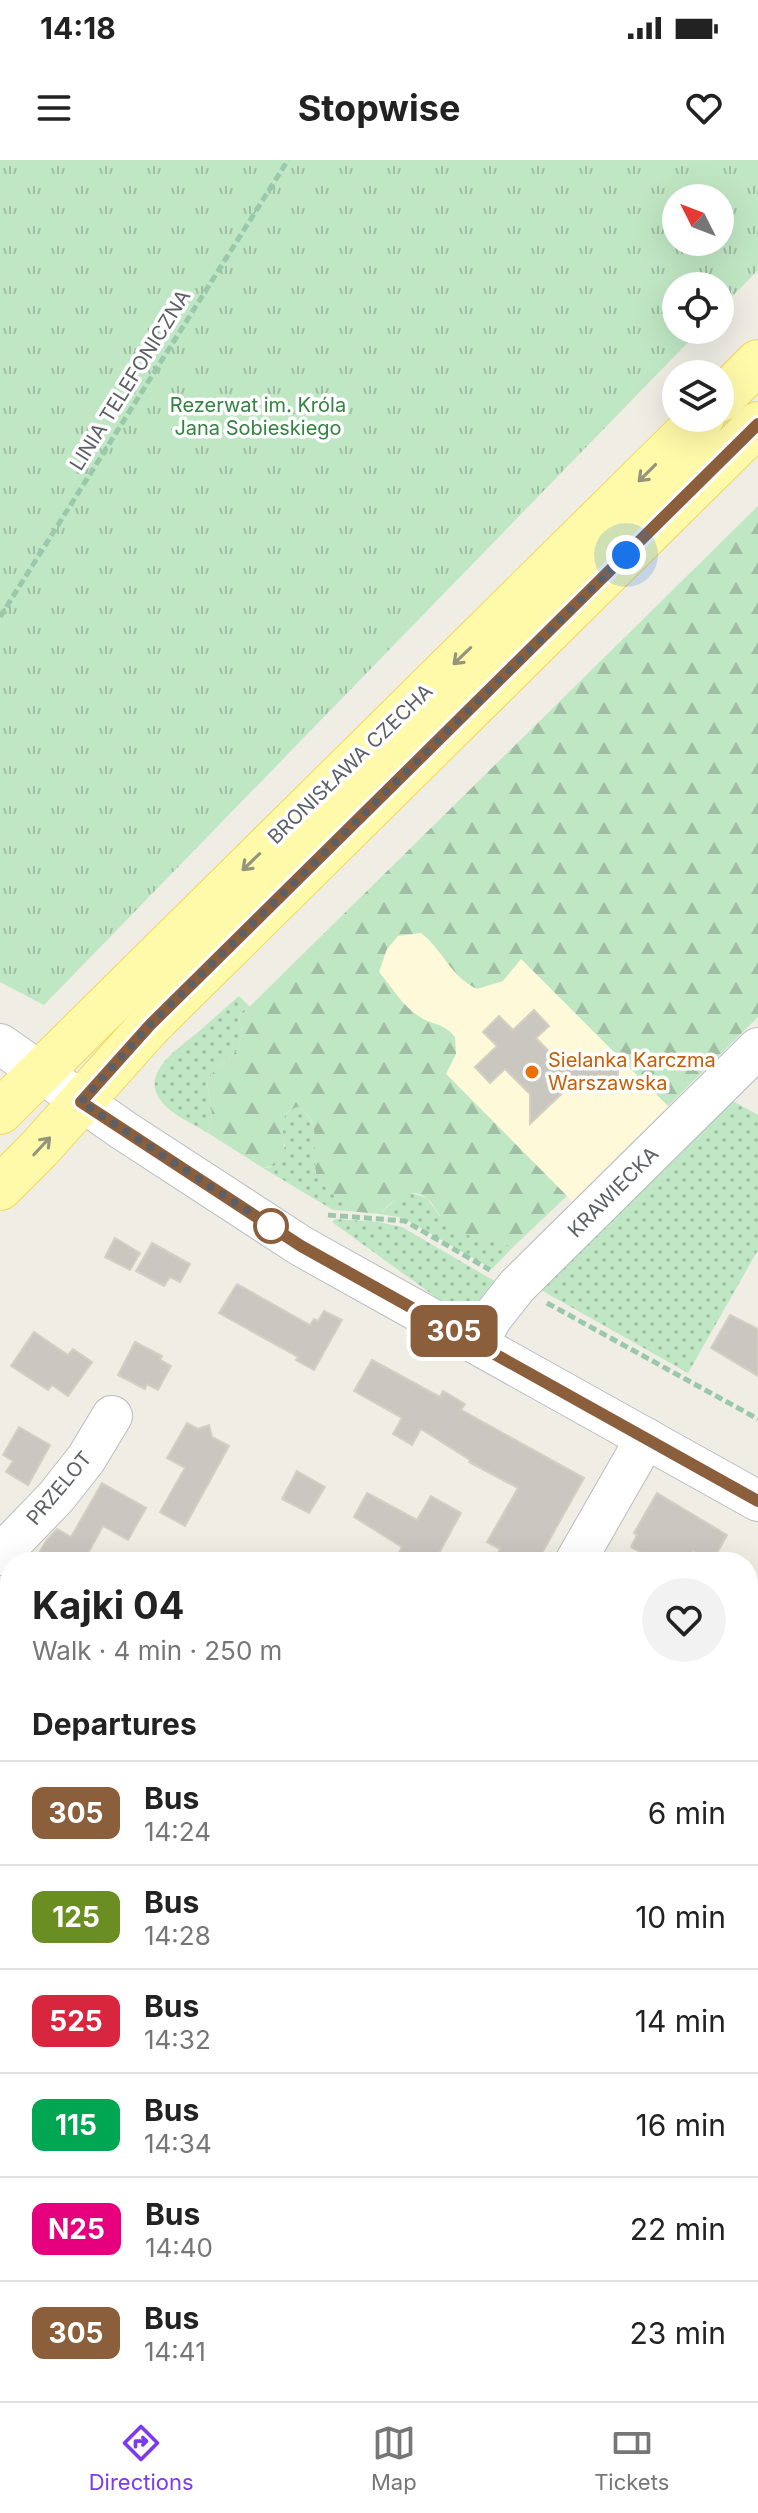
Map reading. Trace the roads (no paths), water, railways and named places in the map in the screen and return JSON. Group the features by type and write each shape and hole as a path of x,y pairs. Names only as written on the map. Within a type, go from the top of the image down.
{"main road":[{"path":"734,386 758,362"},
{"path":"0,1188 150,1025 758,424"},
{"name":"BRONISŁAWA CZECHA","path":"0,1112 688,432"}],"street":[{"path":"0,1044 81,1102 301,1246 758,1501"},
{"name":"KRAWIECKA","path":"478,1344 496,1312 517,1286 758,1048"},
{"name":"PRZELOT","path":"3,1552 76,1472 112,1416"},
{"path":"581,1552 646,1438"}],"place":[{"name":"Sielanka Karczma Warszawska","path":"532,1072"}],"park label":[{"name":"Rezerwat im. Króla Jana Sobieskiego","path":"258,416"}]}
